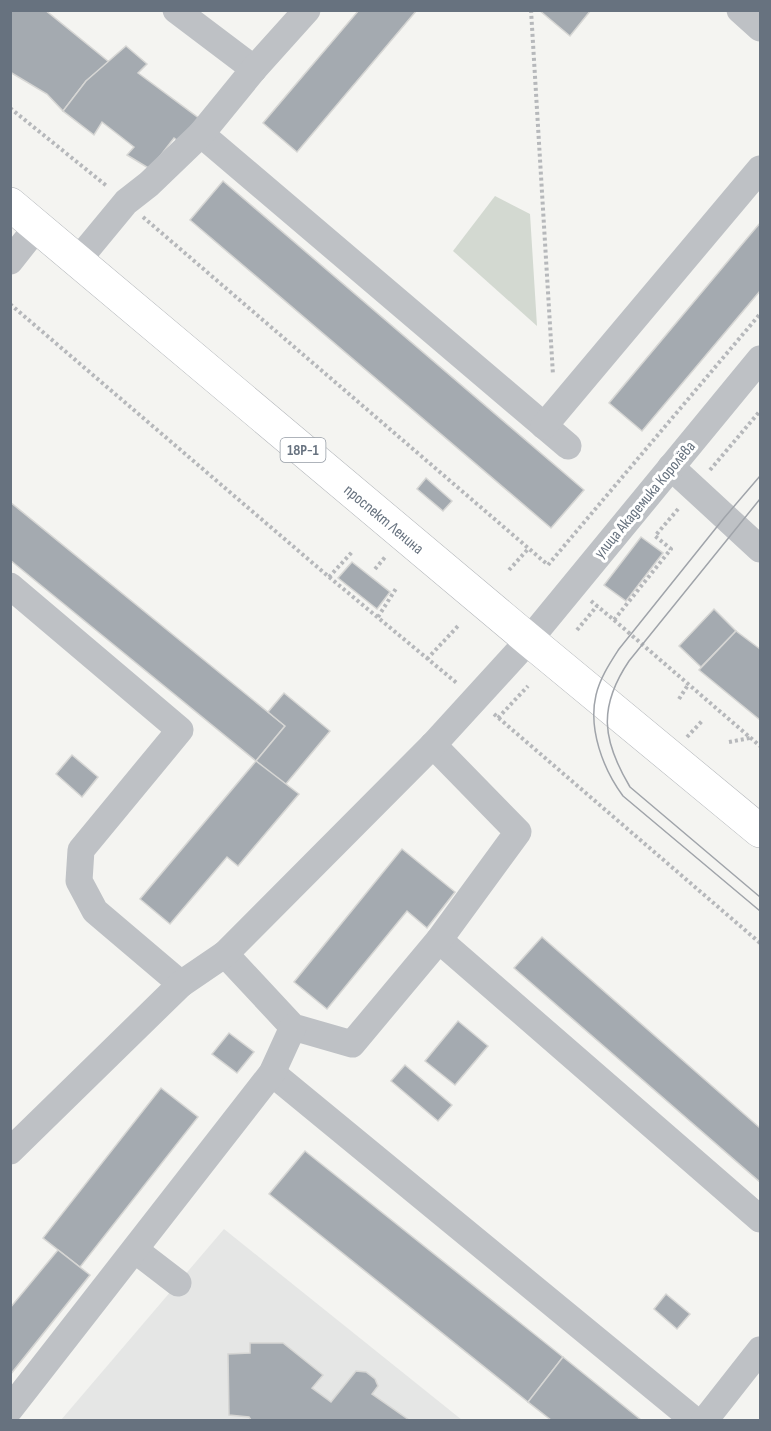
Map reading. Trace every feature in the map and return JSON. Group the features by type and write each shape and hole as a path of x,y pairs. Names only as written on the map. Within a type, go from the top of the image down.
{"main road":[{"name":"проспект Ленина","path":"10,204 760,831"}],"street":[{"path":"176,10 254,69"},
{"path":"78,260 126,202 149,184 201,134 254,69 307,10"},
{"path":"740,10 760,28"},
{"path":"201,134 550,420 568,446"},
{"path":"550,420 760,169"},
{"path":"10,261 38,227"},
{"name":"улица Академика Королёва","path":"10,1151 181,984 225,954 433,745 529,640 760,359"},
{"path":"671,467 760,549"},
{"path":"10,586 180,730 81,850 79,881 95,911 181,984"},
{"path":"225,954 293,1027 352,1044 439,940 518,832 433,745"},
{"path":"439,940 760,1219"},
{"path":"14,1420 10,1410 272,1073 293,1027"},
{"path":"272,1073 694,1420"},
{"path":"135,1250 178,1283"},
{"path":"705,1420 760,1350"}],"path":[{"path":"531,10 550,420"},
{"path":"10,108 126,202 548,565 643,643 760,746"},
{"path":"10,304 760,943"},
{"path":"548,565 760,314"},
{"path":"614,620 671,549 655,536 760,411"},
{"path":"509,570 529,548"},
{"path":"329,578 353,550"},
{"path":"378,617 397,587"},
{"path":"577,630 597,606"},
{"path":"427,659 458,626"},
{"path":"679,699 688,685"},
{"path":"498,718 528,686"},
{"path":"729,742 751,738"}],"shaded area":[{"path":"495,196 530,214 537,326 453,251"},
{"path":"224,1229 462,1420 61,1420"}],"building":[{"path":"10,10 45,10 109,62 86,81 63,111 47,94 10,72"},
{"path":"359,10 417,10 297,152 263,123"},
{"path":"539,10 591,10 570,36"},
{"path":"126,46 147,64 138,73 200,119 181,143 174,138 150,169 127,155 134,147 102,122 94,135 63,111 86,81"},
{"path":"223,181 584,490 551,528 190,220"},
{"path":"760,223 760,291 642,431 609,403"},
{"path":"426,478 452,501 443,511 417,489"},
{"path":"10,502 285,726 256,761 10,560"},
{"path":"641,537 663,553 626,601 604,585"},
{"path":"352,562 390,592 377,609 338,578"},
{"path":"714,609 736,631 701,667 679,646"},
{"path":"736,631 760,649 760,720 699,670"},
{"path":"284,693 330,731 285,785 256,761 285,726 268,712"},
{"path":"72,755 98,777 82,797 56,774"},
{"path":"256,761 299,794 238,866 227,857 170,924 140,899"},
{"path":"402,849 455,892 427,928 407,911 327,1009 294,982"},
{"path":"542,937 760,1128 760,1182 514,968"},
{"path":"458,1021 488,1046 455,1085 425,1061"},
{"path":"229,1033 254,1052 237,1073 212,1054"},
{"path":"405,1065 452,1105 438,1121 391,1081"},
{"path":"161,1088 198,1117 80,1267 43,1238"},
{"path":"305,1151 563,1357 528,1402 269,1194"},
{"path":"58,1250 90,1275 10,1375 10,1308"},
{"path":"666,1294 690,1314 677,1329 654,1309"},
{"path":"250,1343 283,1343 323,1375 312,1388 331,1402 356,1371 366,1372 375,1379 378,1386 372,1394 409,1420 251,1420 249,1417 229,1415 228,1354 250,1353"},
{"path":"563,1357 641,1420 551,1420 528,1402"}],"tram line":[{"path":"760,476 619,649 598,689 594,708 599,748 609,774 623,796 760,911"},
{"path":"760,499 629,661 612,693 607,724 614,754 630,787 760,897"}]}
